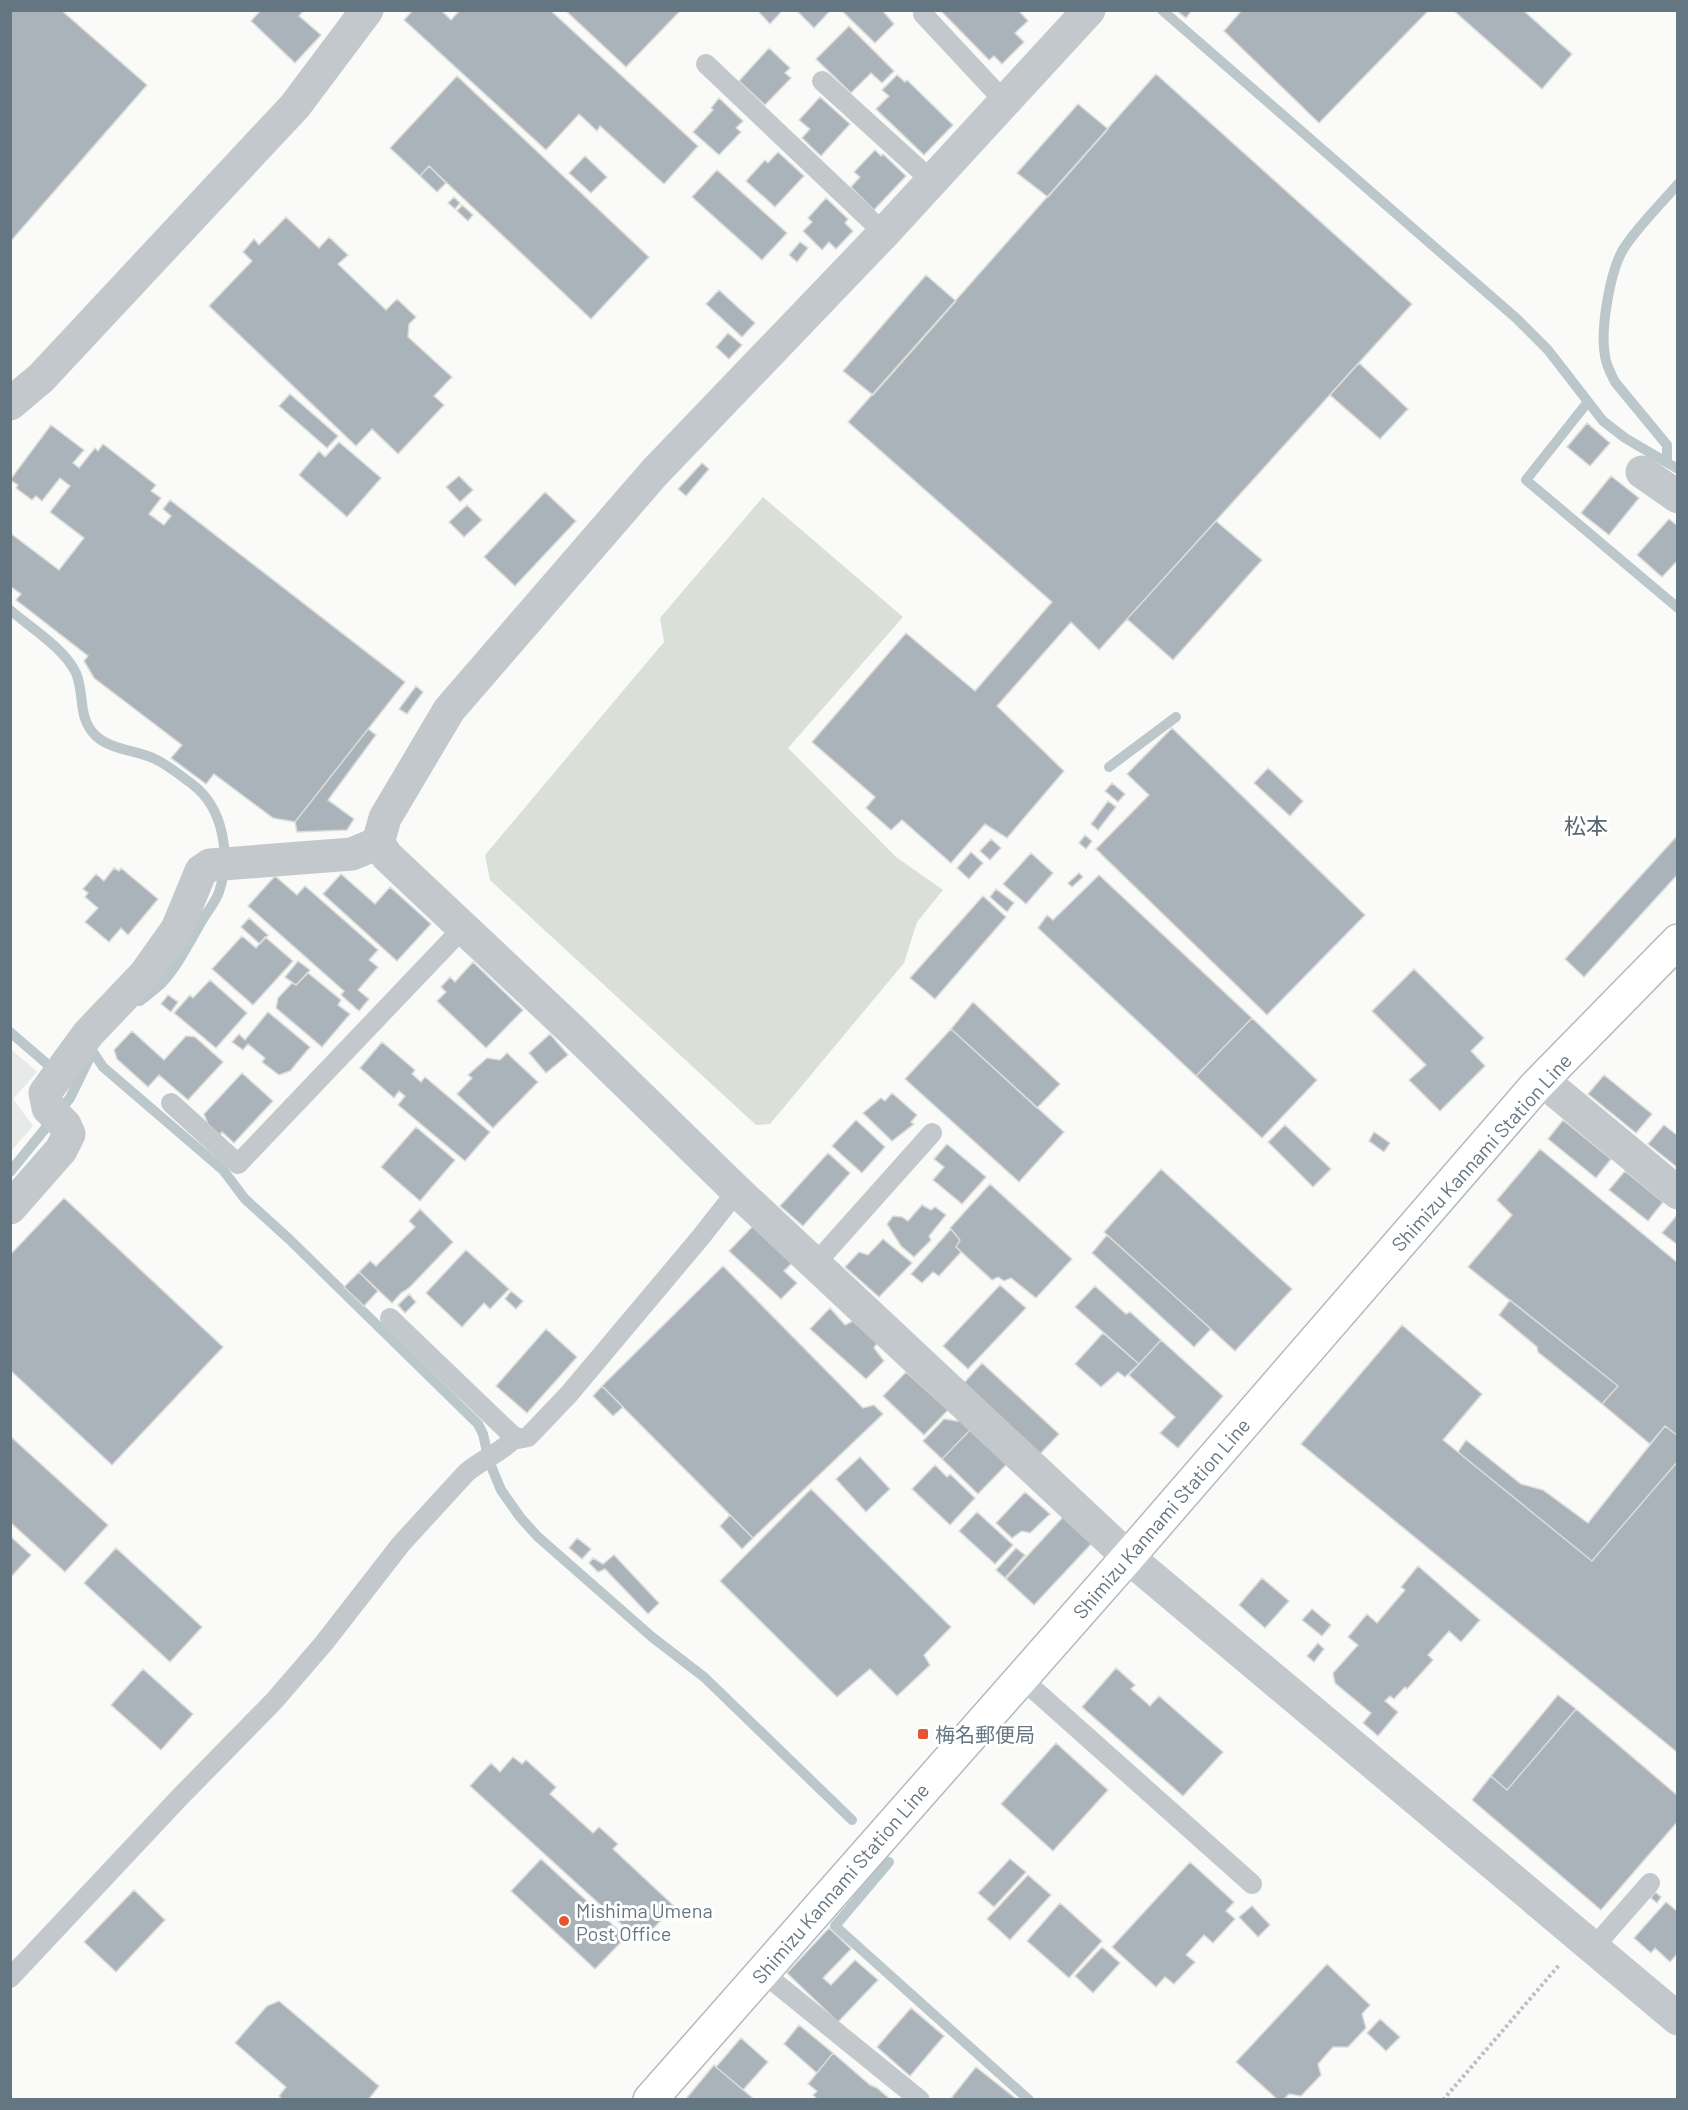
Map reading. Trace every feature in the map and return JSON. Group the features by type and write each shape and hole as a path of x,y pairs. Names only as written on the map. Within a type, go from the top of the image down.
{"main road":[{"name":"Shimizu Kannami Station Line","path":"650,2100 1128,1557 1542,1080 1677,941"}],"street":[{"path":"10,404 41,378 295,106 367,10"},
{"path":"378,843 385,818 449,710 654,473 884,233 1089,10"},
{"path":"1642,472 1677,497"},
{"path":"10,1208 62,1150 69,1134 45,1093 88,1034 145,974 177,929 201,871 210,865 352,854 378,843"},
{"path":"378,843 387,856 573,1031 737,1191 1128,1557 1677,2019"},
{"path":"1542,1080 1677,1193"}],"lane":[{"path":"923,14 1005,102"},
{"path":"706,64 884,233"},
{"path":"822,81 932,181"},
{"path":"171,1103 238,1164 463,928"},
{"path":"815,1264 932,1133"},
{"path":"390,1318 518,1439 528,1437 569,1394 737,1191"},
{"path":"10,1978 179,1797 273,1701 324,1643 401,1544 475,1465 499,1453 516,1437"},
{"path":"1021,1678 1252,1884"},
{"path":"1588,1943 1650,1883"},
{"path":"762,1972 920,2100"}],"path":[{"path":"1443,2100 1588,1943"}],"shaded area":[{"path":"763,497 903,617 788,748 896,857 943,890 917,922 904,963 770,1124 756,1125 490,880 485,855 664,642 660,618"},
{"path":"11,1049 37,1072 13,1099 33,1126 11,1151"}],"building":[{"path":"10,10 61,10 147,85 10,242"},
{"path":"261,10 304,10 299,16 321,35 295,63 251,21"},
{"path":"413,10 441,10 451,20 460,10 550,10 698,146 664,184 600,126 597,131 579,114 546,150 404,20"},
{"path":"565,10 681,10 626,67"},
{"path":"757,10 783,10 770,24"},
{"path":"796,10 830,10 830,11 814,28"},
{"path":"841,10 882,10 894,24 875,43"},
{"path":"940,10 1018,10 1028,21 1015,33 1024,42 1002,64 994,56 989,60"},
{"path":"1176,10 1192,10 1186,18"},
{"path":"1242,10 1429,10 1319,123 1224,31"},
{"path":"1453,10 1523,10 1572,54 1542,89"},
{"path":"849,26 894,71 882,83 871,73 851,93 816,59"},
{"path":"769,48 790,68 785,73 791,78 765,105 739,81"},
{"path":"1156,74 1412,304 1099,650 1071,622 997,706 1064,771 1007,838 985,824 951,863 902,820 891,830 866,808 875,797 812,742 906,633 975,691 1052,602 848,422"},
{"path":"897,75 905,82 907,80 953,125 924,155 876,109 889,96 882,90"},
{"path":"457,76 649,257 591,319 429,166 420,176 390,148"},
{"path":"820,97 850,124 821,156 802,138 810,129 799,120"},
{"path":"719,98 743,121 736,128 741,132 719,155 693,132 713,110 711,108"},
{"path":"1078,104 1108,129 1048,197 1017,173"},
{"path":"875,150 881,156 883,154 906,176 874,210 851,187 860,177 854,172"},
{"path":"778,152 804,176 775,207 746,181 765,160 768,163"},
{"path":"585,156 607,177 591,193 569,173"},
{"path":"429,166 446,183 437,192 420,176"},
{"path":"717,170 787,233 762,260 692,197"},
{"path":"454,197 460,203 455,209 448,203"},
{"path":"826,198 848,219 845,223 853,231 836,249 829,242 822,250 803,231 812,222 808,218"},
{"path":"462,205 473,215 468,221 457,211"},
{"path":"286,217 319,248 329,237 348,255 338,264 386,310 397,299 416,317 409,324 408,337 452,377 434,396 444,405 398,454 372,429 356,446 209,306 252,261 243,252 254,239 259,245"},
{"path":"800,242 808,248 797,262 789,255"},
{"path":"926,275 956,301 873,395 843,371"},
{"path":"719,290 755,323 742,337 706,304"},
{"path":"728,333 742,345 729,359 716,347"},
{"path":"1359,363 1408,409 1380,439 1330,395"},
{"path":"290,394 338,436 327,448 279,406"},
{"path":"1587,423 1610,443 1590,466 1567,447"},
{"path":"51,425 84,450 73,463 79,468 95,448 98,451 103,444 156,485 151,491 161,498 149,514 164,525 171,516 163,509 170,500 405,682 295,822 273,818 214,774 206,784 171,758 182,745 94,678 84,661 88,656 16,600 21,594 10,586 10,533 59,570 84,538 50,512 70,486 60,478 42,501 36,496 32,500 16,488 18,485 10,480"},
{"path":"339,442 381,478 347,517 299,475 319,451 325,457"},
{"path":"702,463 709,469 686,496 678,489"},
{"path":"459,476 473,490 460,502 446,487"},
{"path":"1611,476 1639,498 1609,535 1581,513"},
{"path":"545,492 576,521 515,586 484,557"},
{"path":"467,505 482,520 464,537 449,522"},
{"path":"1669,519 1678,526 1678,560 1662,577 1637,555"},
{"path":"1216,521 1262,560 1173,660 1127,619"},
{"path":"416,686 423,692 407,714 399,709"},
{"path":"1172,728 1365,915 1267,1015 1096,849 1149,795 1127,774"},
{"path":"368,729 376,735 328,800 354,819 347,830 297,832 295,822"},
{"path":"1268,768 1303,801 1290,816 1254,783"},
{"path":"1112,783 1125,794 1118,802 1105,791"},
{"path":"1108,801 1116,807 1098,830 1091,824"},
{"path":"1085,835 1092,841 1086,849 1079,843"},
{"path":"1678,835 1678,874 1584,977 1565,959"},
{"path":"991,839 1001,848 990,860 980,851"},
{"path":"971,852 983,863 969,879 957,868"},
{"path":"1031,853 1053,873 1026,904 1003,884"},
{"path":"114,868 119,871 121,868 158,899 128,935 121,928 109,942 85,922 98,908 85,897 88,893 83,889 96,874 104,881"},
{"path":"1079,873 1083,877 1072,887 1068,883"},
{"path":"341,874 375,904 390,887 431,924 397,961 323,894"},
{"path":"1099,875 1252,1018 1196,1076 1038,928 1047,915 1053,920"},
{"path":"275,876 297,895 305,886 378,950 369,960 378,967 358,990 369,999 359,1011 341,995 344,991 248,906"},
{"path":"996,889 1014,903 1007,912 990,897"},
{"path":"983,896 1006,917 935,999 910,978"},
{"path":"249,918 268,935 260,944 241,927"},
{"path":"242,936 256,948 265,937 293,961 253,1005 212,969"},
{"path":"298,961 310,970 296,985 285,977"},
{"path":"473,962 523,1010 486,1048 437,1001 446,992 441,987 450,977 455,982"},
{"path":"1414,969 1484,1038 1471,1051 1485,1066 1440,1111 1409,1080 1426,1065 1372,1011"},
{"path":"308,973 341,1000 338,1005 350,1014 322,1047 276,1008 278,998 292,983 296,985"},
{"path":"210,980 247,1013 216,1048 174,1013 190,995 193,998"},
{"path":"168,995 178,1002 171,1012 161,1004"},
{"path":"973,1002 1060,1084 1037,1108 951,1029"},
{"path":"268,1012 310,1047 290,1071 279,1075 262,1062 265,1058 248,1044 243,1050 232,1042 239,1034 245,1040"},
{"path":"1252,1018 1317,1080 1262,1138 1196,1076"},
{"path":"951,1029 1064,1132 1019,1182 905,1079"},
{"path":"132,1031 164,1060 186,1036 195,1037 223,1062 188,1100 159,1075 148,1087 117,1059 114,1050"},
{"path":"550,1034 568,1055 546,1073 529,1053"},
{"path":"382,1042 415,1070 412,1074 421,1082 425,1077 490,1132 465,1161 398,1105 405,1096 399,1091 394,1098 360,1068"},
{"path":"507,1053 538,1082 493,1128 457,1094 472,1078 468,1075 487,1058 500,1060"},
{"path":"242,1073 273,1101 234,1143 222,1132 220,1135 208,1124 204,1114"},
{"path":"1604,1075 1652,1114 1636,1133 1588,1094"},
{"path":"892,1093 917,1115 911,1122 914,1124 892,1141 863,1113 881,1098 885,1101"},
{"path":"856,1120 885,1147 862,1173 832,1146"},
{"path":"1563,1120 1611,1159 1596,1178 1548,1139"},
{"path":"1285,1125 1331,1169 1313,1187 1268,1142"},
{"path":"1664,1125 1678,1136 1678,1168 1648,1144"},
{"path":"416,1127 455,1160 420,1201 381,1167"},
{"path":"1374,1132 1390,1143 1384,1152 1369,1141"},
{"path":"947,1144 986,1177 962,1204 933,1180 944,1167 934,1159"},
{"path":"1540,1149 1678,1263 1678,1436 1665,1426 1650,1444 1602,1404 1618,1386 1468,1267 1512,1215 1497,1200"},
{"path":"828,1153 850,1173 803,1226 780,1206"},
{"path":"1161,1169 1292,1289 1235,1351 1104,1232"},
{"path":"1625,1171 1663,1202 1648,1221 1609,1190"},
{"path":"990,1184 1072,1259 1036,1298 1011,1278 1004,1281 998,1277 992,1280 956,1247 960,1240 950,1228"},
{"path":"64,1198 223,1347 112,1465 10,1370 10,1255"},
{"path":"922,1205 931,1210 935,1207 946,1215 929,1236 931,1240 914,1257 901,1246 887,1224 893,1216 902,1217 908,1221"},
{"path":"420,1209 453,1242 392,1303 359,1272 370,1261 376,1266 415,1227 409,1221"},
{"path":"1678,1214 1678,1245 1662,1233"},
{"path":"753,1226 792,1263 784,1271 797,1283 781,1299 729,1251"},
{"path":"951,1229 960,1240 956,1247 961,1252 939,1276 933,1272 922,1283 911,1274"},
{"path":"1107,1235 1211,1329 1194,1347 1092,1253"},
{"path":"883,1239 912,1263 879,1297 845,1267 859,1252 868,1255"},
{"path":"466,1250 509,1289 490,1309 484,1303 462,1327 426,1293"},
{"path":"723,1266 863,1408 874,1405 883,1414 753,1538 602,1386"},
{"path":"359,1272 378,1291 364,1306 344,1287"},
{"path":"1000,1285 1026,1308 968,1369 943,1346"},
{"path":"1095,1286 1126,1314 1130,1312 1161,1340 1139,1364 1075,1307"},
{"path":"511,1291 523,1301 516,1309 505,1299"},
{"path":"409,1294 416,1302 405,1313 398,1305"},
{"path":"1510,1300 1618,1386 1602,1404 1538,1352 1537,1347 1499,1315"},
{"path":"830,1308 845,1325 853,1321 877,1343 874,1348 884,1361 866,1379 810,1329"},
{"path":"1402,1325 1482,1394 1443,1440 1592,1561 1678,1461 1678,1753 1301,1444"},
{"path":"546,1329 577,1357 527,1413 496,1386"},
{"path":"1103,1333 1139,1364 1125,1377 1118,1372 1101,1387 1075,1364"},
{"path":"1161,1340 1223,1396 1178,1448 1160,1433 1175,1417 1129,1375"},
{"path":"982,1363 1059,1434 1040,1454 963,1384"},
{"path":"906,1372 948,1410 924,1435 883,1396"},
{"path":"602,1386 623,1407 613,1416 593,1396"},
{"path":"944,1419 964,1422 971,1429 942,1459 923,1441"},
{"path":"1665,1426 1678,1436 1678,1461 1592,1561 1458,1452 1466,1440 1521,1484 1543,1490 1588,1523"},
{"path":"971,1429 1007,1464 978,1494 942,1459"},
{"path":"10,1436 108,1525 65,1572 10,1522"},
{"path":"860,1457 890,1489 866,1512 836,1479"},
{"path":"935,1465 947,1477 950,1474 975,1498 950,1525 912,1489"},
{"path":"811,1489 951,1627 924,1655 930,1665 897,1696 870,1669 837,1697 720,1581"},
{"path":"1025,1492 1050,1514 1030,1533 1022,1531 1012,1538 996,1523"},
{"path":"977,1512 1013,1545 995,1564 959,1531"},
{"path":"730,1515 753,1538 742,1549 720,1526"},
{"path":"1064,1516 1093,1542 1034,1605 1006,1579"},
{"path":"10,1536 31,1555 10,1578"},
{"path":"577,1538 591,1549 582,1559 569,1548"},
{"path":"116,1548 202,1627 170,1662 84,1583"},
{"path":"1016,1548 1025,1555 1005,1578 996,1570"},
{"path":"614,1555 659,1603 648,1614 605,1569 598,1572 589,1563 593,1558 603,1564"},
{"path":"1418,1566 1480,1620 1461,1642 1449,1631 1428,1655 1433,1660 1407,1689 1405,1687 1394,1699 1390,1696 1385,1701 1398,1712 1378,1736 1363,1723 1371,1713 1335,1683 1333,1673 1358,1645 1348,1637 1367,1614 1377,1623 1405,1590 1401,1587"},
{"path":"1262,1578 1289,1601 1265,1628 1239,1605"},
{"path":"1312,1609 1331,1625 1322,1636 1302,1620"},
{"path":"1318,1643 1324,1649 1314,1662 1307,1656"},
{"path":"1116,1668 1135,1685 1131,1689 1150,1706 1159,1696 1223,1752 1183,1796 1082,1707"},
{"path":"143,1669 193,1714 161,1750 111,1705"},
{"path":"1558,1695 1576,1709 1507,1790 1491,1776"},
{"path":"1576,1709 1678,1796 1678,1821 1601,1910 1472,1800 1491,1776 1507,1790"},
{"path":"1056,1743 1108,1790 1053,1851 1001,1804"},
{"path":"513,1757 522,1764 526,1760 556,1787 550,1794 593,1833 599,1827 618,1844 613,1849 674,1906 641,1942 470,1786 491,1763 500,1772"},
{"path":"541,1859 626,1937 595,1969 511,1891"},
{"path":"1010,1859 1026,1872 994,1907 978,1893"},
{"path":"1190,1862 1234,1902 1226,1911 1235,1919 1213,1943 1204,1935 1186,1955 1195,1962 1174,1984 1165,1977 1156,1987 1112,1947"},
{"path":"1028,1875 1051,1895 1010,1940 987,1919"},
{"path":"134,1890 165,1920 116,1972 84,1942"},
{"path":"1655,1892 1661,1897 1657,1903 1651,1898"},
{"path":"1666,1902 1678,1912 1678,1953 1670,1962 1655,1948 1651,1953 1634,1938"},
{"path":"1060,1903 1102,1941 1069,1978 1027,1941"},
{"path":"1252,1906 1270,1925 1258,1937 1239,1917"},
{"path":"829,1928 851,1949 823,1978 831,1985 855,1960 878,1980 838,2022 787,1973"},
{"path":"1102,1947 1120,1963 1093,1993 1075,1976"},
{"path":"1327,1964 1370,2005 1362,2014 1366,2028 1348,2047 1333,2047 1318,2064 1321,2075 1301,2096 1289,2094 1283,2100 1278,2100 1236,2062"},
{"path":"279,2001 379,2086 368,2100 283,2100 279,2096 286,2087 235,2043 267,2006"},
{"path":"911,2008 944,2036 910,2076 877,2047"},
{"path":"1380,2019 1400,2037 1386,2051 1367,2033"},
{"path":"799,2025 833,2053 817,2073 784,2044"},
{"path":"741,2038 768,2062 743,2090 716,2067"},
{"path":"833,2053 891,2100 818,2100 813,2095 817,2091 808,2084"},
{"path":"714,2065 716,2067 755,2100 685,2100"},
{"path":"976,2067 1015,2098 1014,2100 956,2100 952,2097"}],"waterway":[{"path":"1162,10 1516,318 1548,350 1603,421 1625,438 1678,469"},
{"path":"1667,462 1667,445 1610,373 1606,363 1604,331 1607,300 1614,270 1624,248 1678,184"},
{"path":"1587,403 1526,480 1678,608"},
{"path":"10,610 56,647 71,664 79,681 86,722 96,736 109,744 148,756 170,767 203,794 218,819 224,848 223,878 218,895 173,969 161,984 140,1001"},
{"path":"1109,767 1176,717"},
{"path":"10,1032 46,1063"},
{"path":"93,1052 103,1067 223,1170 245,1199 478,1424 501,1490 537,1536 652,1637 704,1677 852,1820"},
{"path":"10,1172 70,1098 90,1057"},
{"path":"889,1862 835,1926 1029,2100"}],"place":[{"name":"梅名郵便局","path":"923,1734"},
{"name":"Mishima Umena Post Office","path":"564,1921"}],"district":[{"name":"松本","path":"1586,825"}]}
